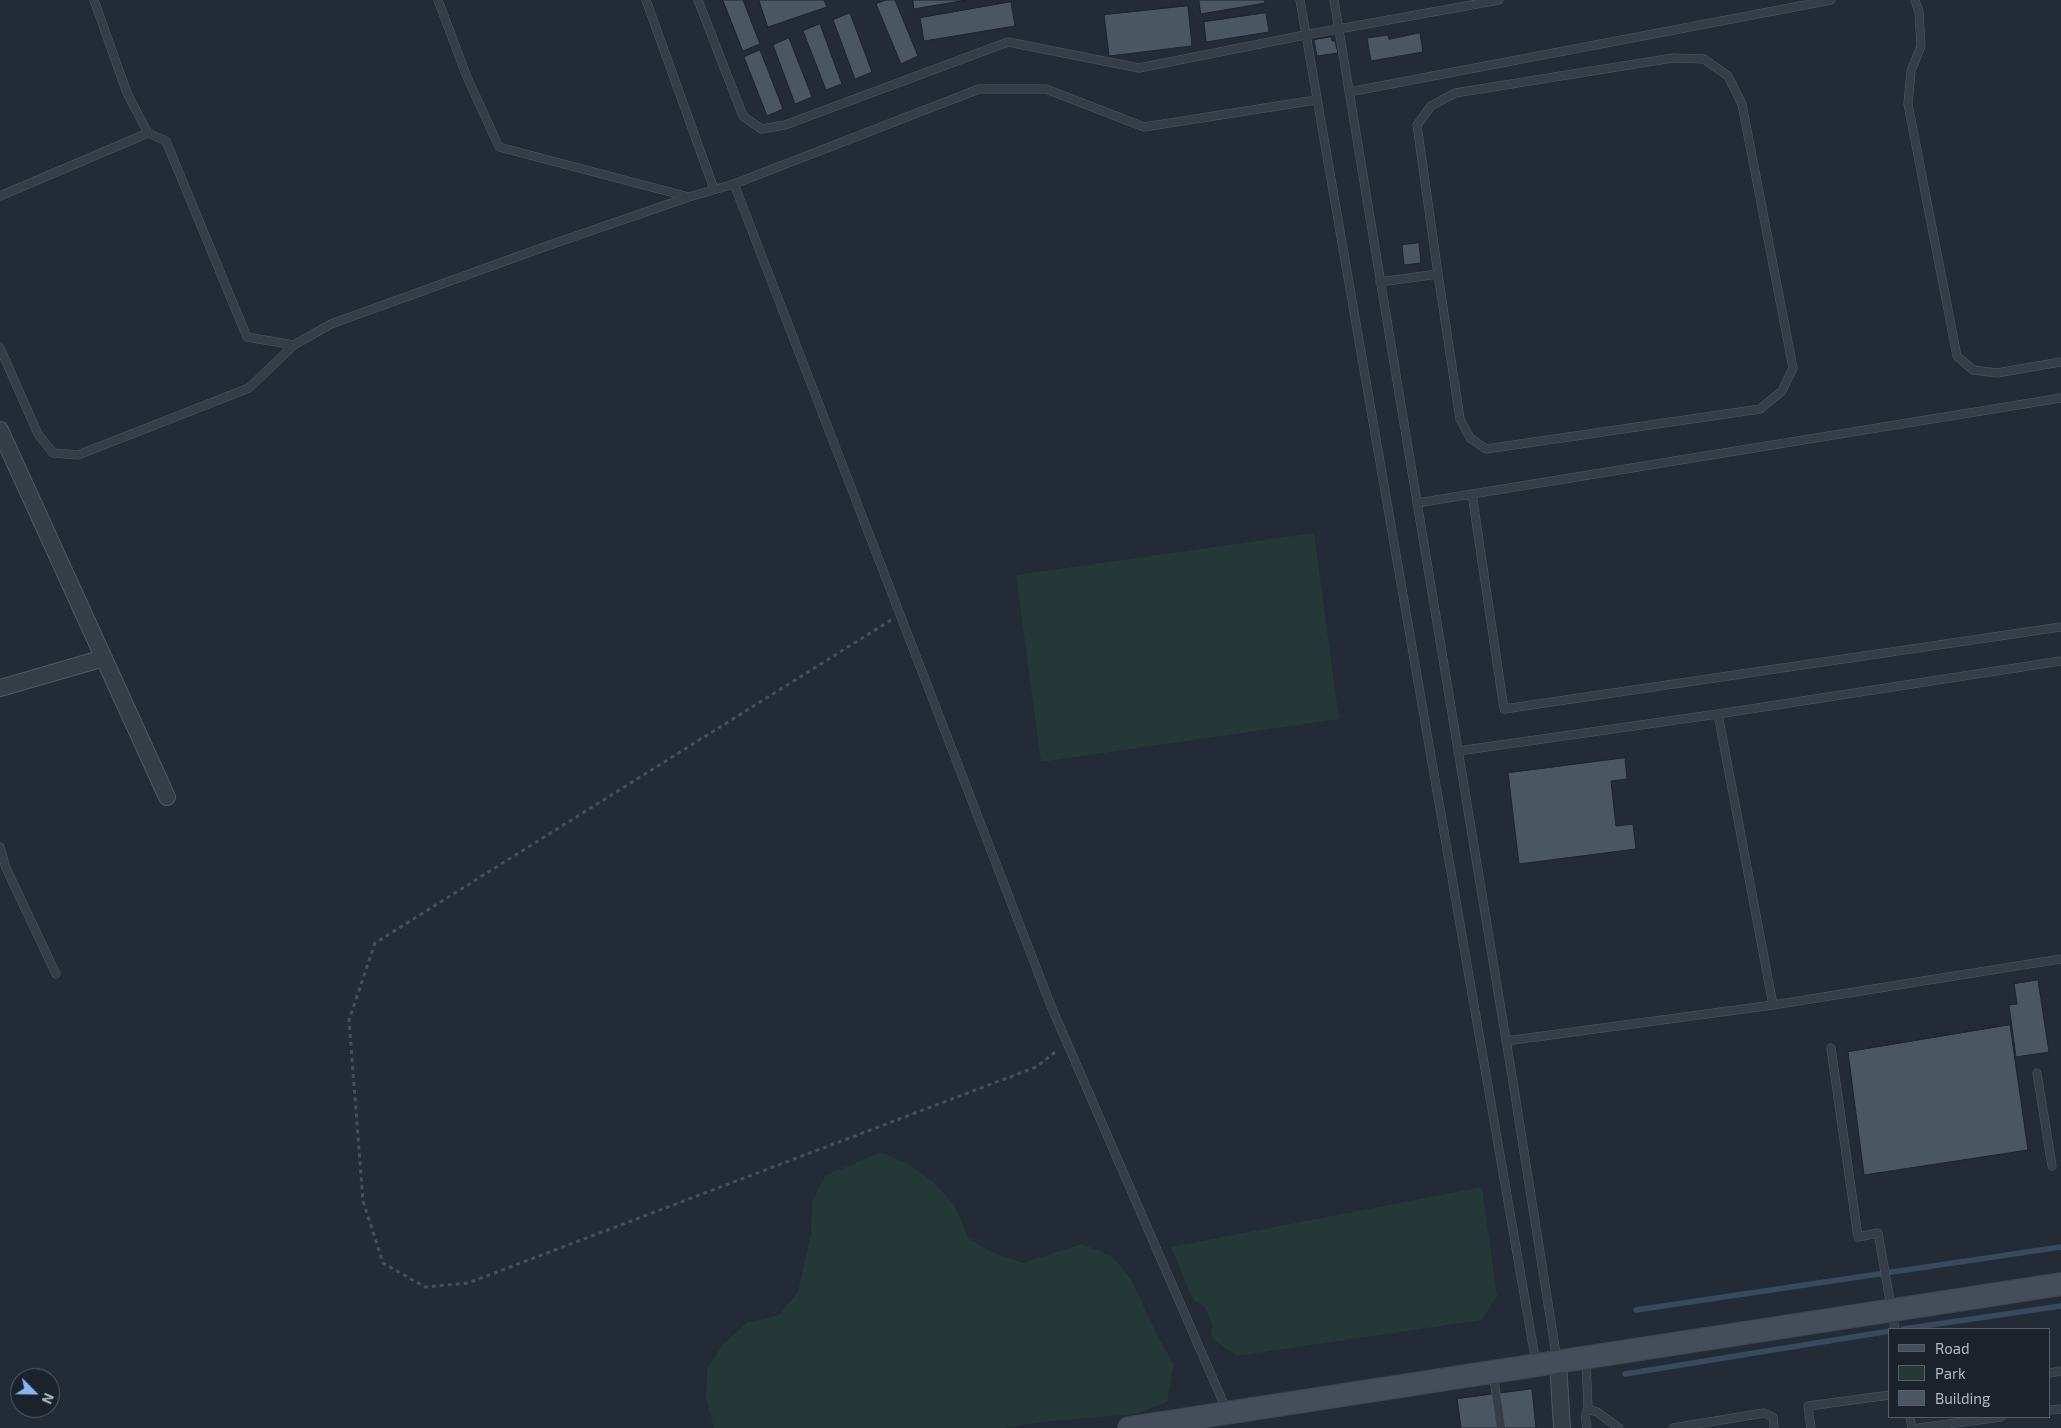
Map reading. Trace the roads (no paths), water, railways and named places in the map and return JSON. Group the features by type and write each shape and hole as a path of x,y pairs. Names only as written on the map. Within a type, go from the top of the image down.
{"main road":[{"path":"1129,1428 1229,1420 1586,1357 1893,1320 2061,1284"}],"street":[{"path":"0,430 167,797"},
{"path":"0,688 104,658"},
{"path":"1547,1364 1562,1428"}],"lane":[{"path":"94,0 127,93 148,133 166,141 247,337 294,345"},
{"path":"438,0 467,77 500,147 689,197"},
{"path":"646,0 714,189"},
{"path":"698,0 744,116 760,129 785,126 1008,42 1139,68 1305,35 1499,0"},
{"path":"1300,0 1316,100 1547,1364"},
{"path":"1334,0 1506,1041 1547,1364"},
{"path":"1349,92 1831,0"},
{"path":"1915,0 1919,12 1921,46 1911,71 1908,104 1957,356 1973,370 1997,373 2061,362"},
{"path":"1673,58 1704,59 1728,76 1742,104 1792,368 1782,391 1760,408 1486,449 1470,438 1460,419 1438,274 1417,125 1431,106 1455,94 1673,58"},
{"path":"0,348 38,434 54,453 78,455 249,388 294,345 331,324 544,247 689,197 734,184 979,90 1046,89 1144,127 1316,100"},
{"path":"0,196 148,133"},
{"path":"734,184 1047,996 1229,1420"},
{"path":"1380,282 1438,274"},
{"path":"1417,503 2061,398"},
{"path":"1472,494 1504,709 2061,627"},
{"path":"1458,751 1718,714 2061,661"},
{"path":"1718,714 1773,1005"},
{"path":"0,846 6,868 56,974"},
{"path":"1506,1041 1773,1005 2061,959"},
{"path":"1831,1048 1858,1237 1878,1233 1893,1320"},
{"path":"2037,1073 2052,1166"},
{"path":"1586,1357 1588,1409 1585,1414 1588,1428"},
{"path":"1493,1372 1501,1428"},
{"path":"1811,1428 1808,1406 1888,1395"},
{"path":"1588,1409 1597,1412 1618,1428"},
{"path":"1673,1428 1764,1413 1773,1417 1774,1428"},
{"path":"1919,1428 1994,1418"}],"waterway":[{"path":"1636,1310 2061,1247"},
{"path":"1910,1328 2061,1306"},
{"path":"1625,1374 1888,1331"}]}
